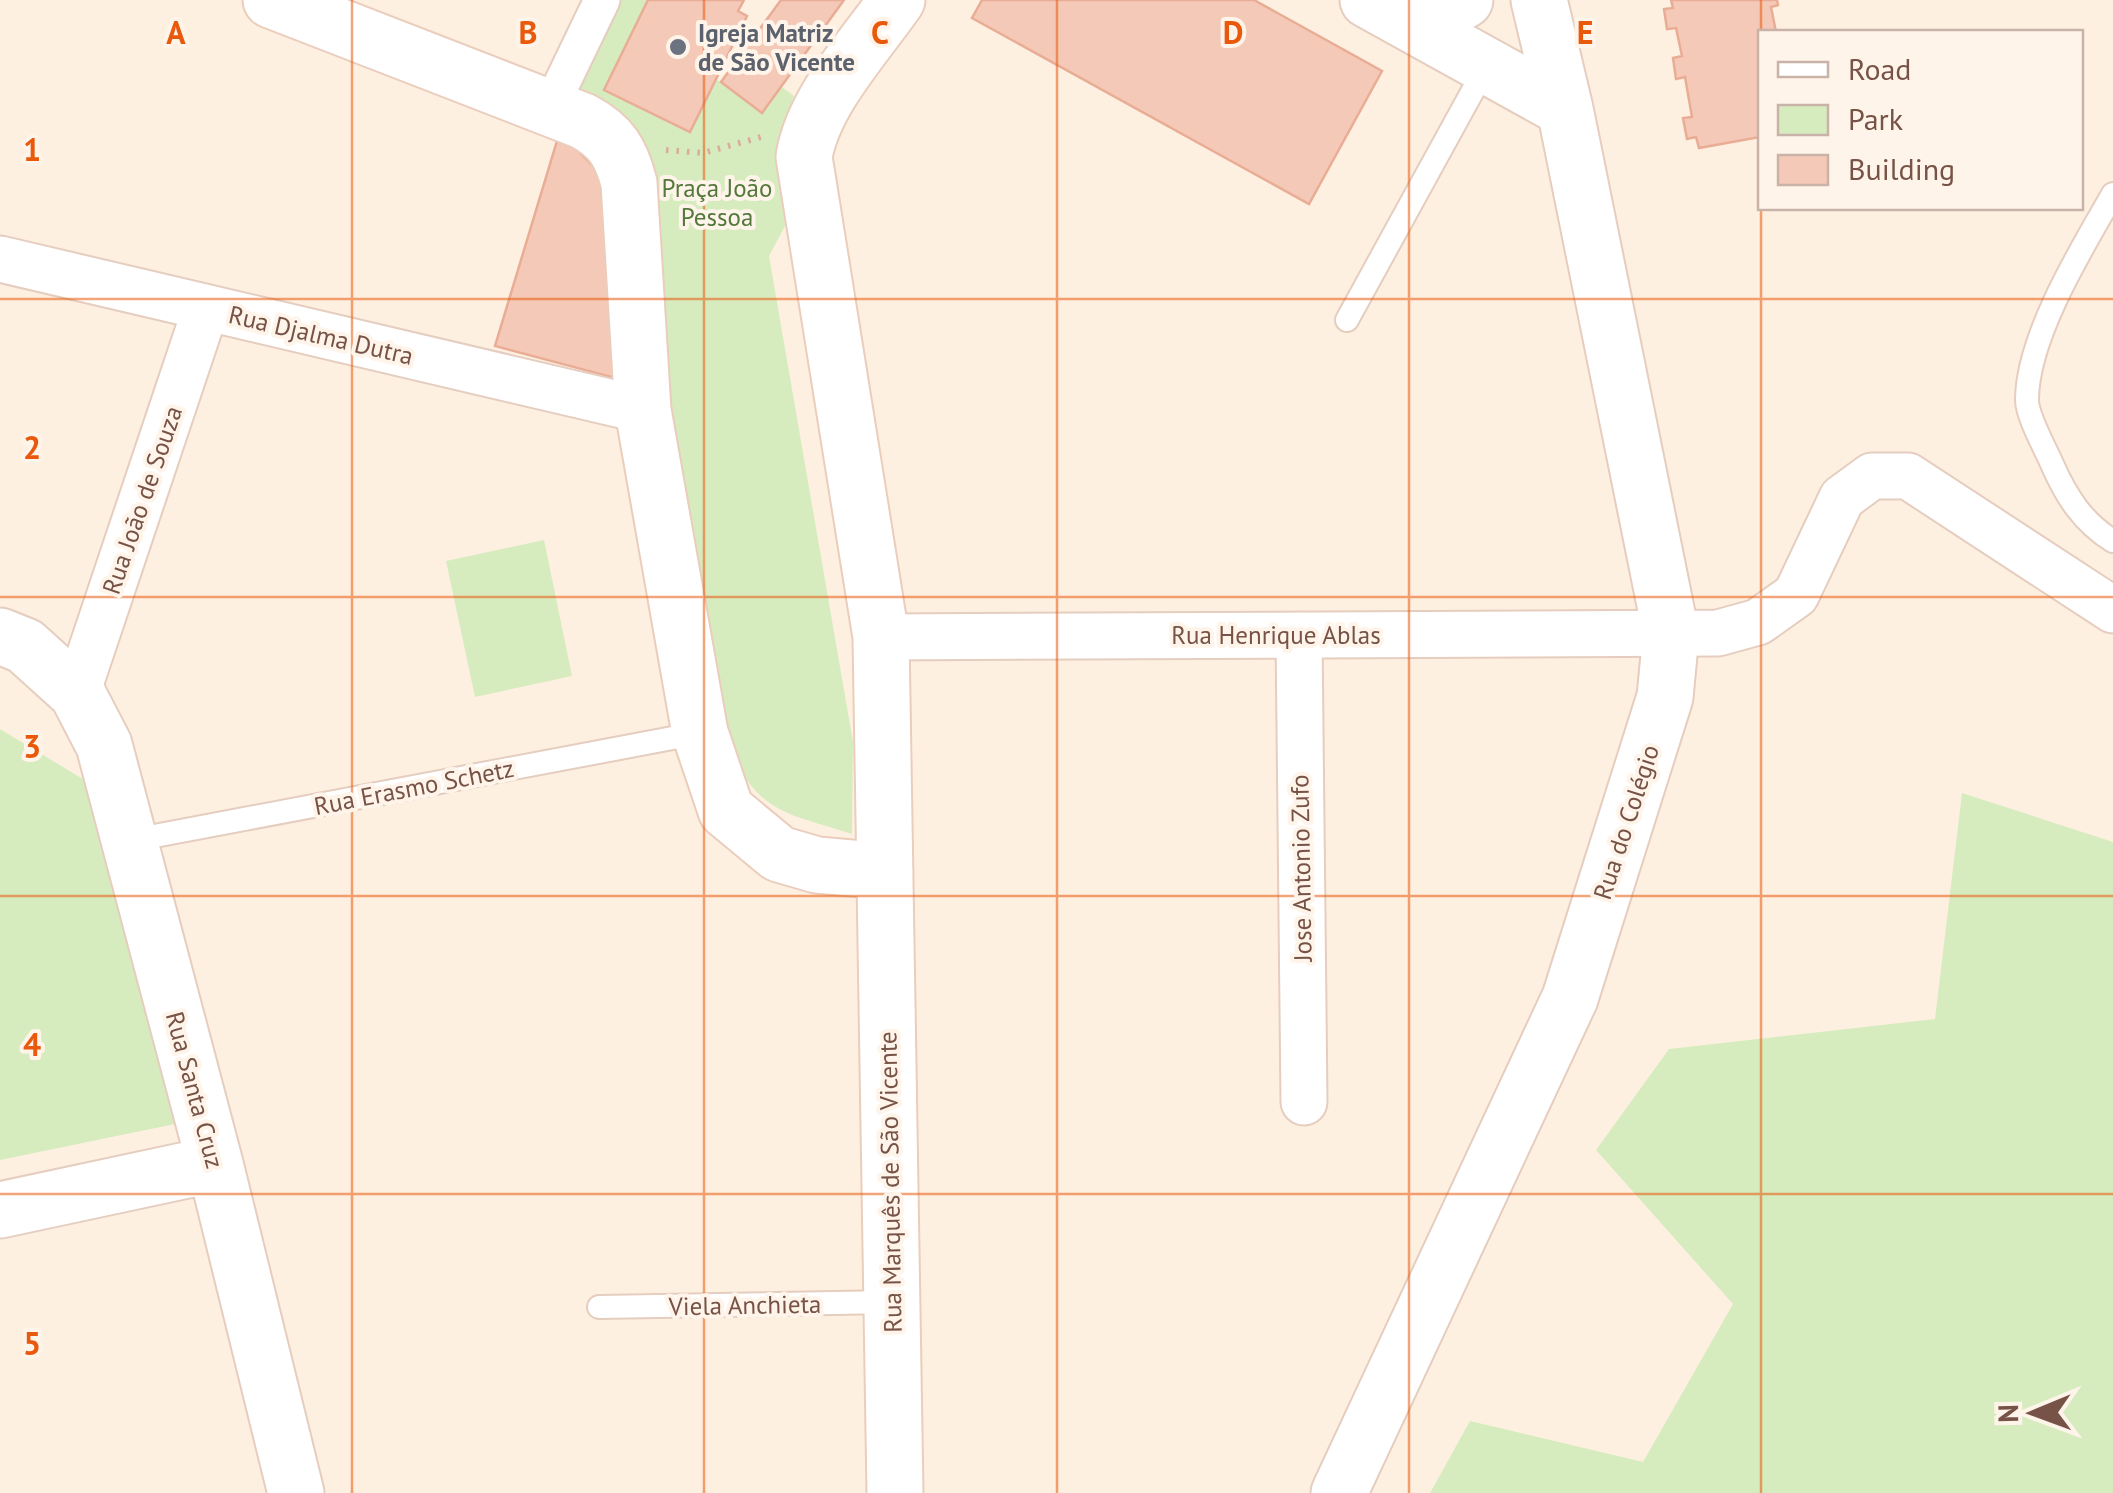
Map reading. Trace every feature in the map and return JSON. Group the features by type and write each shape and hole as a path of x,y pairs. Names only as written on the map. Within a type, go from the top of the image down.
{"street":[{"path":"271,0 550,108 603,132 616,147 628,183 643,410 700,733 726,810 779,854 817,865 885,871 881,637 804,158 807,136 818,113 897,0"},
{"path":"550,108 602,0"},
{"path":"1383,8 1426,16 1446,12 1465,0"},
{"name":"Rua do Colégio","path":"1339,1493 1570,998 1665,697 1671,634 1565,108 1539,0"},
{"path":"1383,8 1565,108"},
{"name":"Rua Djalma Dutra","path":"0,259 643,410"},
{"name":"Rua João de Souza","path":"78,693 206,308"},
{"name":"Rua Henrique Ablas","path":"881,637 1718,633 1758,622 1796,595 1842,498 1872,476 1908,476 2113,610"},
{"name":"Jose Antonio Zufo","path":"1298,635 1304,1102"},
{"path":"0,636 24,646 78,693"},
{"name":"Rua Santa Cruz","path":"78,693 104,746 215,1164 296,1493"},
{"name":"Rua Marquês de São Vicente","path":"885,871 895,1493"},
{"path":"0,1210 215,1164"}],"lane":[{"path":"1347,320 1486,65"},
{"path":"2113,194 2079,253 2037,345 2026,402 2061,485 2090,527 2113,541"},
{"name":"Rua Erasmo Schetz","path":"128,841 700,733"},
{"name":"Viela Anchieta","path":"599,1308 892,1302"}],"path":[{"path":"616,147 632,142 675,152 703,153 782,129 807,136"}],"green space":[{"name":"Praça João Pessoa","path":"613,0 648,0 604,89 690,132 716,79 762,112 782,87 794,96 782,129 785,226 769,256 853,742 852,834 795,816 766,801 731,753 669,414 650,188 568,97"},
{"path":"544,540 572,676 475,697 446,561"},
{"path":"0,729 96,787 175,1124 0,1160"},
{"path":"1962,793 2113,842 2113,1493 1430,1493 1470,1421 1643,1462 1733,1304 1596,1150 1669,1049 1935,1019"}],"building":[{"name":"Igreja Matriz de São Vicente","path":"648,0 744,0 738,11 747,16 690,132 604,90"},
{"path":"781,0 844,0 762,113 721,82"},
{"path":"982,0 1254,0 1382,71 1309,204 972,18"},
{"path":"1671,0 1777,0 1778,5 1771,7 1776,30 1758,30 1758,137 1699,148 1696,137 1687,139 1683,118 1692,117 1685,77 1676,79 1673,58 1682,56 1676,28 1667,29 1664,9 1673,8"},
{"path":"560,131 617,192 615,378 495,346"}],"place":[{"name":"Igreja Matriz de São Vicente","path":"678,47"}]}
